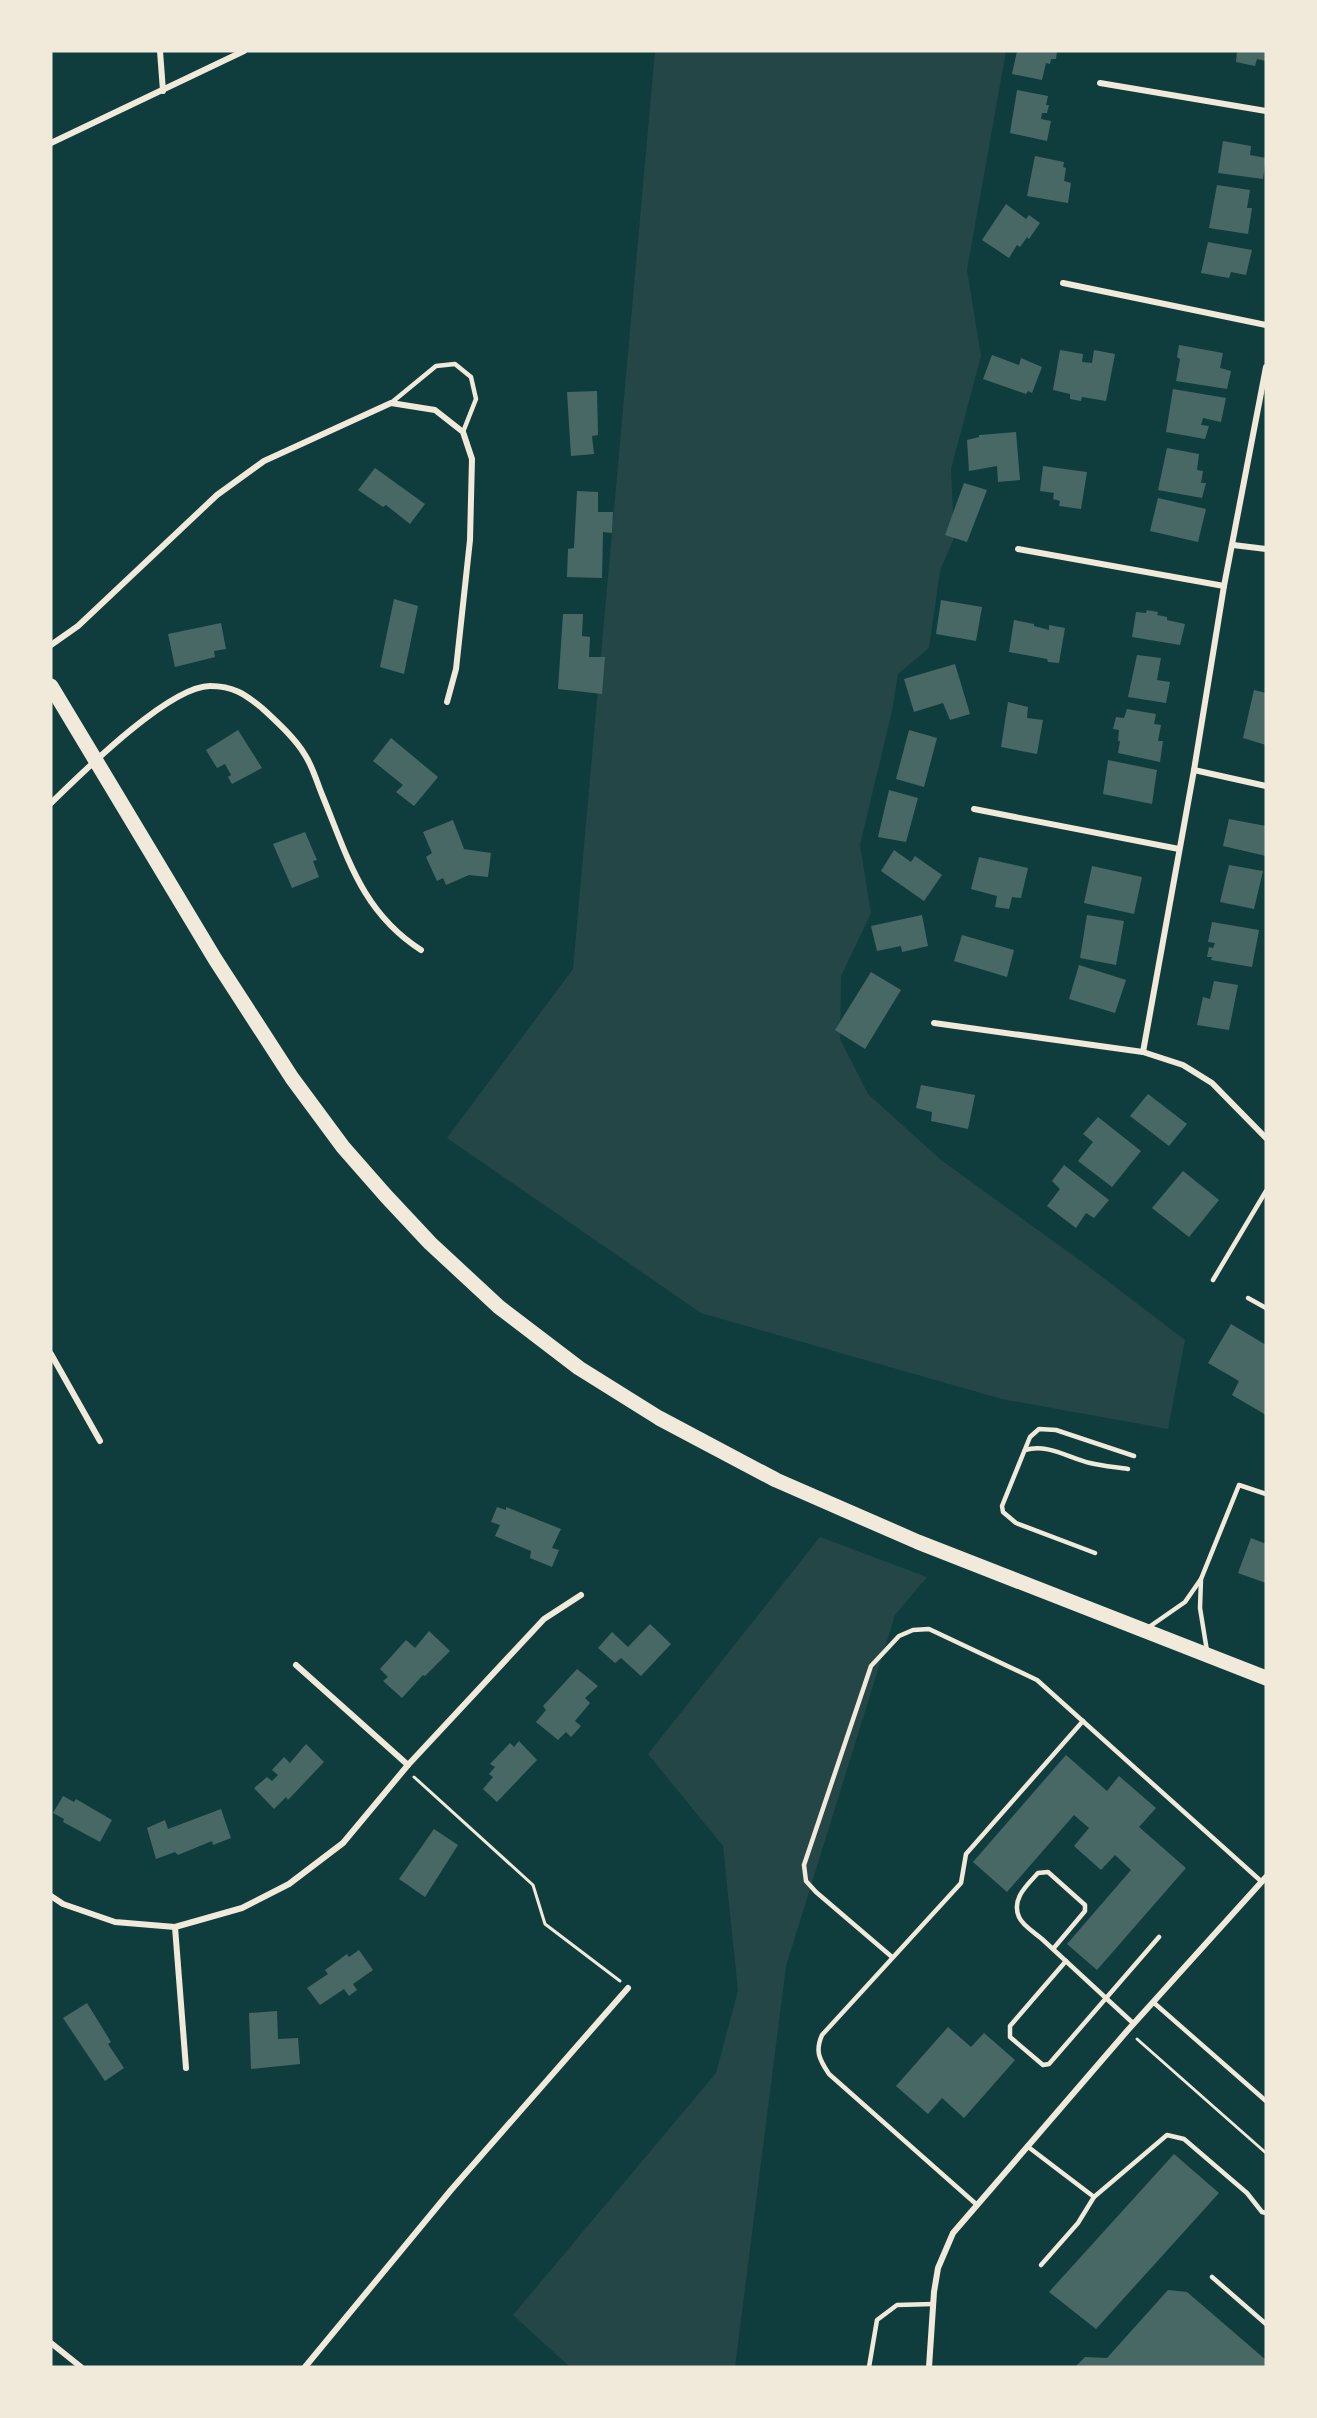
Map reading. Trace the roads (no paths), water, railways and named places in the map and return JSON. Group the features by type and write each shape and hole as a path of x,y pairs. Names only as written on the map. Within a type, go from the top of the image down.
{"main road":[{"path":"51,686 215,959 292,1078 343,1146 386,1196 430,1243 499,1307 579,1368 659,1418 776,1480 908,1538 1266,1678"}],"street":[{"path":"160,51 164,91"},
{"path":"51,143 244,51"},
{"path":"1100,83 1266,111"},
{"path":"1063,283 1266,325"},
{"path":"1143,1052 1194,770 1224,586 1266,367"},
{"path":"51,645 78,626 227,488 264,461 392,403 435,410 463,432 472,459 470,540 456,669 447,702"},
{"path":"1233,545 1266,549"},
{"path":"1018,549 1224,586"},
{"path":"51,803 95,760 177,695 208,686 243,692 273,718 305,755 361,888 390,926 421,950"},
{"path":"1194,770 1266,786"},
{"path":"974,809 1179,849"},
{"path":"934,1023 1143,1052 1183,1065 1212,1083 1266,1138"},
{"path":"51,1354 100,1441"},
{"path":"51,1896 63,1904 116,1922 175,1927 242,1908 289,1884 343,1843 408,1765 544,1619 581,1595"},
{"path":"296,1665 408,1765"},
{"path":"929,2367 938,2268 953,2233 1127,2031 1264,1879"},
{"path":"175,1927 186,2068"},
{"path":"305,2367 451,2190 628,1988"},
{"path":"51,2343 81,2367"}],"lane":[{"path":"392,403 436,366 455,364 471,377 476,399 463,432"},
{"path":"1213,1280 1266,1191"},
{"path":"1248,1298 1266,1308"},
{"path":"1095,1553 1016,1523 1003,1512 1002,1506 1030,1437 1039,1429 1056,1430 1134,1456"},
{"path":"1025,1450 1034,1447 1046,1449 1088,1463 1128,1469"},
{"path":"1144,1631 1185,1602 1201,1579 1239,1485 1266,1494"},
{"path":"1201,1579 1200,1608 1208,1656"},
{"path":"892,1957 816,1892 806,1881 804,1865 871,1666 899,1636 913,1630 929,1629 1037,1680 1264,1879"},
{"path":"976,2204 829,2074 820,2061 817,2047 822,2035 961,1883 966,1854 1083,1721"},
{"path":"1053,1949 1085,1911 1085,1905 1048,1872 1038,1873 1022,1890 1017,1905 1019,1918 1134,2024"},
{"path":"1066,1961 1010,2026 1010,2037 1043,2065 1049,2064 1159,1937"},
{"path":"1153,2002 1266,2102"},
{"path":"1041,2265 1078,2223 1094,2197 1167,2135 1184,2139 1247,2193 1262,2212 1266,2213"},
{"path":"1027,2146 1094,2197"},
{"path":"1212,2277 1266,2324"},
{"path":"869,2367 878,2320 897,2305 933,2304"}]}
